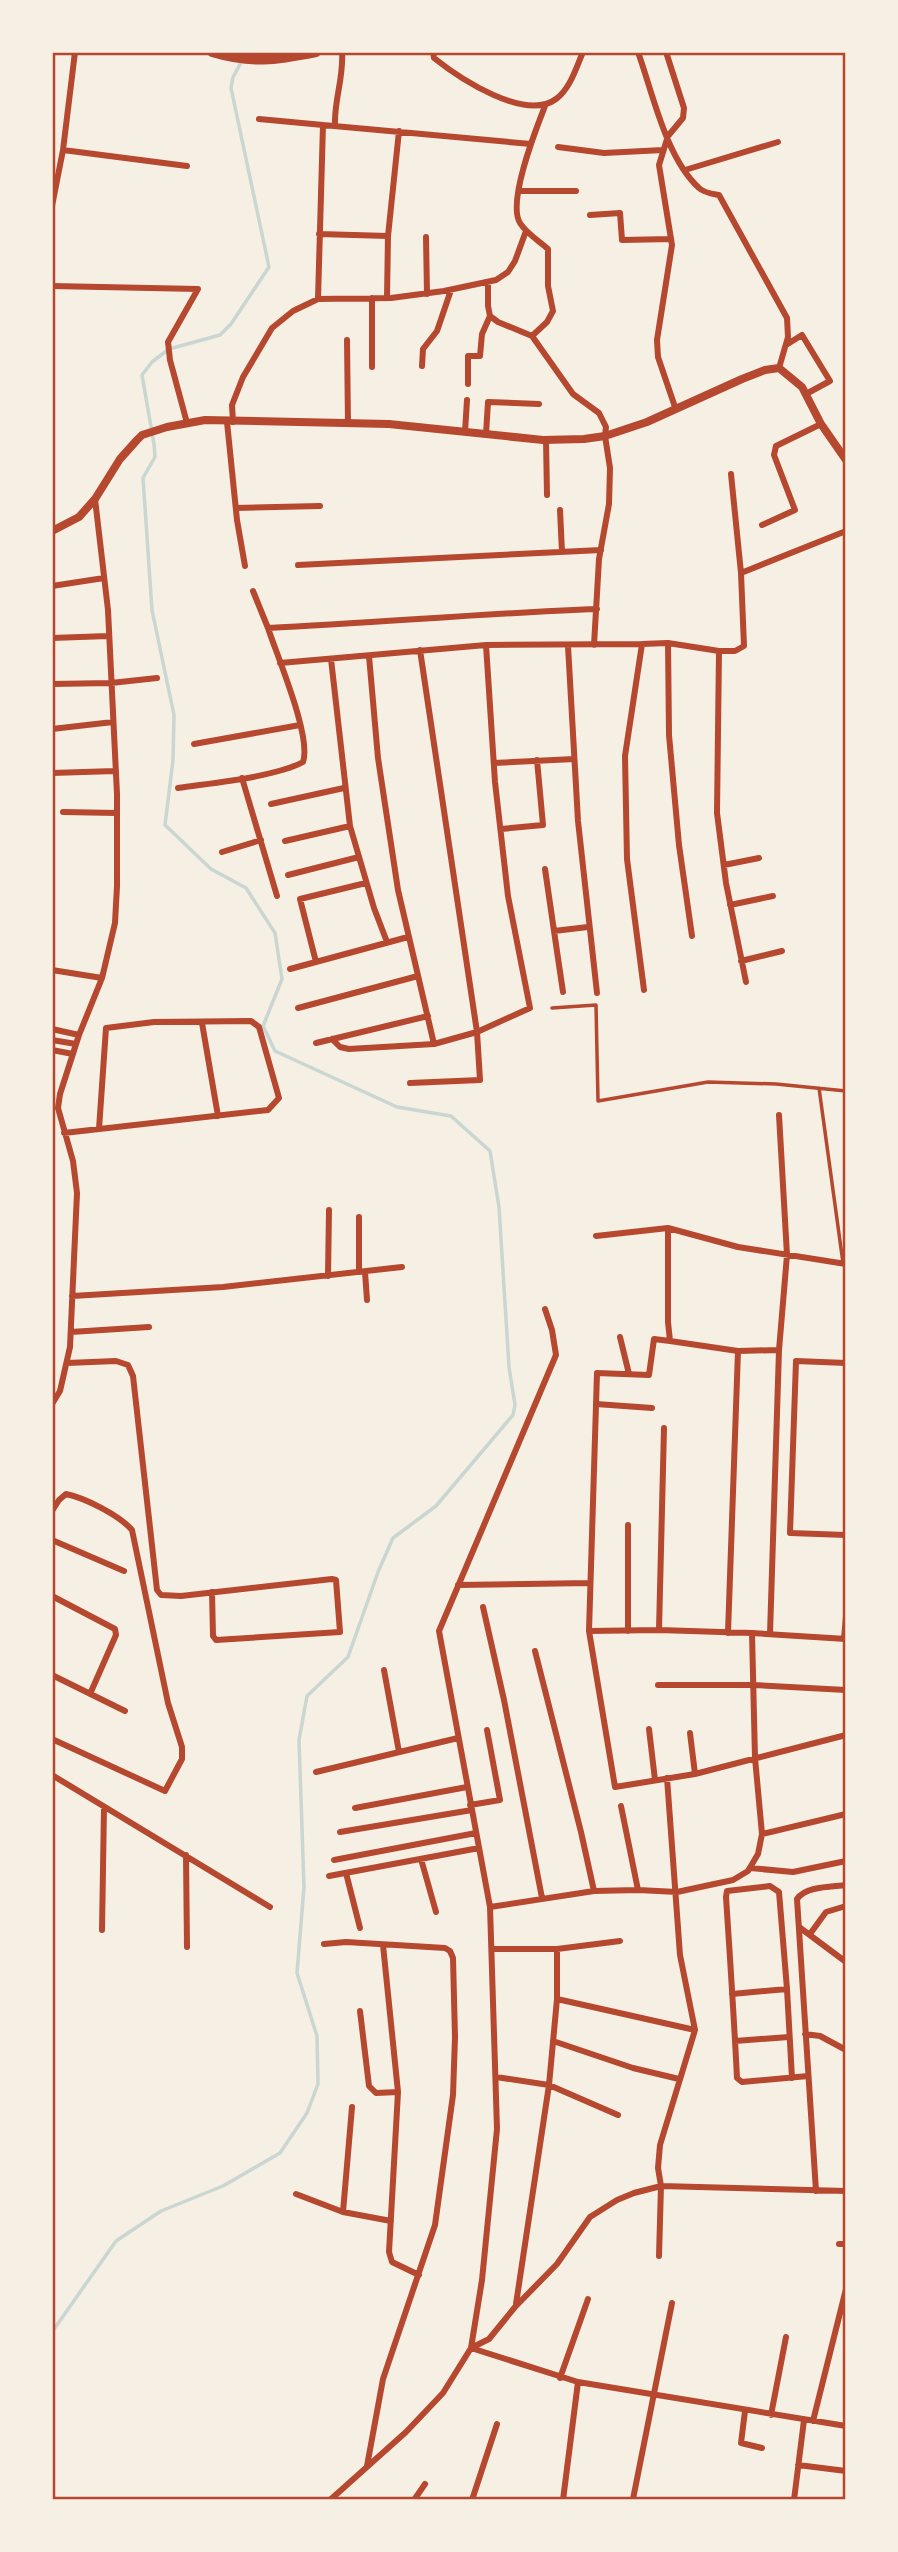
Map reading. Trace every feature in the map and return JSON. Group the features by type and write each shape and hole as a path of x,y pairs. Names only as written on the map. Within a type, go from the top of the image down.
{"highway":[{"path":"212,52 236,60 254,62 274,61 316,52"}],"street":[{"path":"52,206 63,150 75,52"},
{"path":"335,125 335,103 343,64 342,52"},
{"path":"433,52 434,58 452,72 484,91 532,106 545,106 566,89 583,52"},
{"path":"638,52 668,136 685,170 701,190 719,195 787,318 786,345 779,368"},
{"path":"666,52 684,108 683,118 668,136 659,165 671,239 657,340 658,357 675,407"},
{"path":"532,336 547,322 553,311 548,286 550,268 548,249 518,221 519,191 531,144 545,106"},
{"path":"259,118 531,144"},
{"path":"318,299 323,125"},
{"path":"387,298 388,236 399,131"},
{"path":"685,170 778,142"},
{"path":"558,147 604,153 663,150"},
{"path":"63,150 187,166"},
{"path":"519,191 576,191"},
{"path":"590,215 620,213 622,240 671,239"},
{"path":"245,566 236,508 230,422 232,405 243,377 272,328 293,311 318,299 387,298 427,294 488,282 508,272 515,261 526,230"},
{"path":"319,234 388,236"},
{"path":"426,237 427,294"},
{"path":"488,282 490,316 532,336 573,394 599,413 606,427 610,468 609,497 601,550 594,645"},
{"path":"52,286 198,289 168,345 187,424"},
{"path":"422,366 423,349 437,331 451,290"},
{"path":"372,298 372,367"},
{"path":"468,384 468,356 480,356 485,323 490,316"},
{"path":"786,345 802,335 830,381 807,394"},
{"path":"347,340 348,424"},
{"path":"52,531 79,517 95,499 120,459 142,435 167,427 205,420 412,425 546,440 605,436 647,422 675,407 765,370 779,368 790,374 807,394 821,424 845,460"},
{"path":"465,432 467,400"},
{"path":"486,434 488,402 539,404"},
{"path":"762,525 795,510 774,455 776,446 821,424"},
{"path":"546,440 547,495"},
{"path":"279,663 485,645 668,643 735,651 744,646 732,474"},
{"path":"52,1404 60,1391 71,1332 76,1192 73,1161 58,1108 72,1054 103,978 115,923 117,813 113,722 104,578 95,499"},
{"path":"236,508 320,506"},
{"path":"560,510 562,552"},
{"path":"741,573 845,531"},
{"path":"298,565 601,550"},
{"path":"52,586 104,578"},
{"path":"178,788 242,778 294,767 303,762 306,753 300,725 253,591"},
{"path":"268,628 384,623 498,612 597,609"},
{"path":"52,638 108,636"},
{"path":"668,643 669,735 679,845 692,936"},
{"path":"642,644 625,757 627,859 644,990"},
{"path":"332,1039 340,1047 349,1049 433,1044 477,1032 530,1008 509,895 494,763 485,645"},
{"path":"568,646 588,928 597,993"},
{"path":"410,1083 480,1080 477,1032 421,650"},
{"path":"719,651 717,813 730,905 746,982"},
{"path":"369,656 378,758 398,890 433,1044"},
{"path":"331,659 350,826 387,942"},
{"path":"52,684 111,683 157,678"},
{"path":"52,729 113,722"},
{"path":"194,744 300,725"},
{"path":"494,763 574,759"},
{"path":"501,828 543,825 537,760"},
{"path":"52,773 115,771"},
{"path":"242,778 277,896"},
{"path":"271,804 344,788"},
{"path":"63,812 117,813"},
{"path":"285,841 350,826"},
{"path":"222,852 261,840"},
{"path":"288,875 359,858"},
{"path":"724,864 759,858"},
{"path":"545,869 563,992"},
{"path":"316,962 300,899 366,883"},
{"path":"730,905 773,897"},
{"path":"554,931 588,928"},
{"path":"290,970 408,937"},
{"path":"741,961 782,951"},
{"path":"52,970 103,978"},
{"path":"298,1008 418,976"},
{"path":"316,1043 428,1016"},
{"path":"64,1133 268,1110 279,1098 259,1027 251,1021 154,1022 106,1028 99,1129"},
{"path":"202,1023 218,1116"},
{"path":"52,1029 79,1035"},
{"path":"52,1040 76,1044"},
{"path":"52,1050 72,1054"},
{"path":"770,1634 779,1350 787,1255 779,1115"},
{"path":"328,1276 330,1210"},
{"path":"359,1217 362,1272 367,1300"},
{"path":"596,1236 668,1228 738,1247 844,1264"},
{"path":"668,1228 670,1341"},
{"path":"72,1296 223,1287 401,1267"},
{"path":"330,2500 406,2432 443,2393 471,2348 482,2280 497,2129 493,1949 491,1907 439,1636 441,1624 507,1475 556,1355 545,1308"},
{"path":"71,1332 149,1327"},
{"path":"620,1337 629,1374"},
{"path":"779,1350 738,1351 654,1339 649,1375 597,1373 589,1631 615,1787 695,1774 845,1735"},
{"path":"728,1633 738,1351"},
{"path":"67,1363 116,1361 128,1366 133,1376 157,1590 161,1595 169,1597 212,1592 336,1580 340,1632 216,1640 213,1636 212,1592"},
{"path":"845,1363 796,1361 790,1533 845,1535"},
{"path":"596,1404 652,1408"},
{"path":"659,1630 664,1428"},
{"path":"52,1511 66,1494 75,1496 125,1521 132,1530 168,1703 182,1747 182,1759 164,1791 52,1738"},
{"path":"628,1525 628,1631"},
{"path":"52,1540 124,1571"},
{"path":"458,1585 590,1583"},
{"path":"52,1596 114,1629 116,1635 90,1694"},
{"path":"483,1607 504,1700 542,1898"},
{"path":"589,1631 659,1630 845,1639 845,1616"},
{"path":"491,1907 594,1891 677,1892 733,1880 750,1868 758,1854 762,1834 755,1758 752,1633"},
{"path":"535,1651 582,1832 594,1891"},
{"path":"384,1670 399,1752"},
{"path":"52,1675 125,1711"},
{"path":"658,1685 754,1685 845,1690"},
{"path":"649,1729 655,1780"},
{"path":"340,1832 471,1808 500,1800 487,1730"},
{"path":"691,1733 695,1774"},
{"path":"316,1772 458,1738"},
{"path":"52,1775 270,1907"},
{"path":"659,2256 660,2145 695,2030 680,1955 667,1778"},
{"path":"355,1808 467,1787"},
{"path":"621,1806 638,1890"},
{"path":"102,1930 104,1807"},
{"path":"762,1834 845,1814"},
{"path":"334,1860 476,1833"},
{"path":"329,1876 479,1848"},
{"path":"186,1855 187,1947"},
{"path":"421,1859 436,1912"},
{"path":"750,1868 793,1872 845,1861"},
{"path":"346,1873 360,1928"},
{"path":"816,2191 797,1899 801,1893 845,1885"},
{"path":"792,2078 788,1989 779,1892 770,1886 727,1891 739,2081 792,2078 808,2077"},
{"path":"810,1934 826,1912 845,1906"},
{"path":"799,1927 845,1962"},
{"path":"493,1949 557,1949 620,1941"},
{"path":"324,1944 346,1942 445,1948 453,1958 453,2095 435,2225 383,2379 367,2466"},
{"path":"383,1945 398,2092 389,2252 392,2262 419,2275"},
{"path":"515,2307 549,2085 557,1999 557,1949"},
{"path":"732,1994 788,1989"},
{"path":"557,1999 695,2030"},
{"path":"360,2011 369,2086 376,2093 398,2092"},
{"path":"805,2034 820,2036 845,2050"},
{"path":"735,2041 789,2038"},
{"path":"553,2041 633,2068 679,2079"},
{"path":"496,2077 549,2085 618,2115"},
{"path":"343,2212 352,2107"},
{"path":"471,2348 489,2339 515,2307 557,2264 590,2217 634,2193 661,2186 845,2191"},
{"path":"296,2194 343,2212 391,2221"},
{"path":"813,2421 845,2289"},
{"path":"560,2378 588,2300"},
{"path":"633,2499 672,2303"},
{"path":"771,2415 786,2336"},
{"path":"471,2348 578,2382 845,2426"},
{"path":"563,2500 578,2382"},
{"path":"745,2410 741,2443 762,2448"},
{"path":"793,2500 804,2420"},
{"path":"472,2500 497,2424"},
{"path":"798,2465 845,2472"},
{"path":"414,2500 425,2484"}],"lane":[{"path":"552,1008 596,1005 598,1101 708,1082 776,1084 845,1091"},
{"path":"819,1088 844,1264"}],"waterway":[{"path":"52,2332 116,2241 161,2211 223,2186 280,2153 307,2113 318,2084 317,2036 297,1973 304,1887 299,1740 307,1696 348,1657 393,1538 436,1506 513,1415 515,1405 509,1367 499,1207 490,1151 451,1116 397,1107 275,1051 263,1026 282,979 275,933 246,888 211,869 165,825 173,760 174,715 152,610 143,478 155,457 142,375 152,362 169,349 220,335 231,324 269,267 231,88 233,77 247,52"}]}
